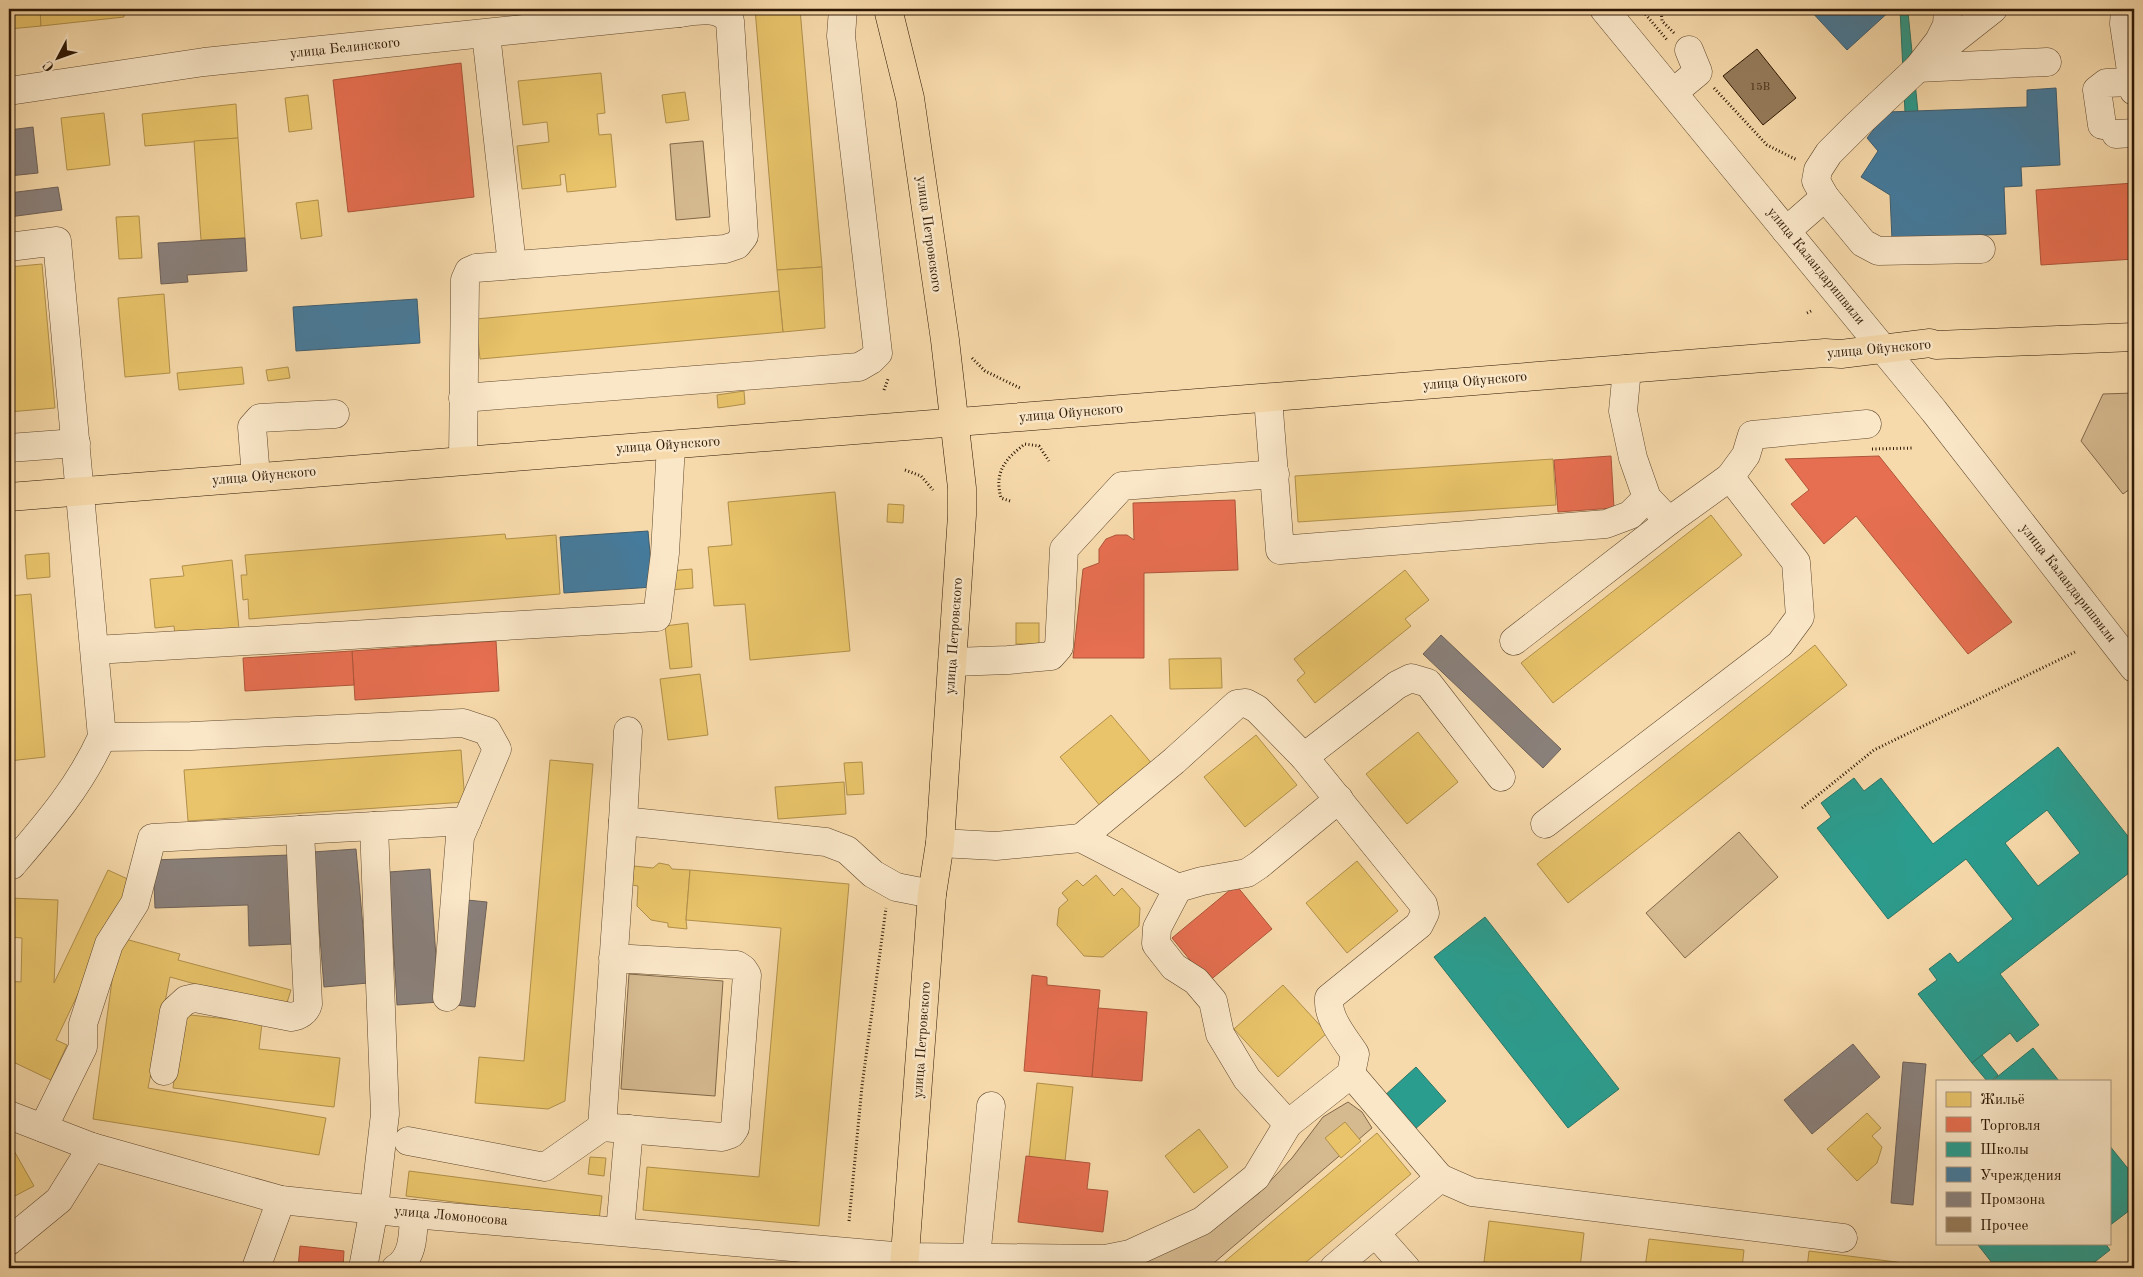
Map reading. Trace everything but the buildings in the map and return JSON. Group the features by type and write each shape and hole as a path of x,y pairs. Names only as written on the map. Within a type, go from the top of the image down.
{"main road":[{"name":"улица Петровского","path":"888,9 910,98 945,340 962,488 953,662 940,842 932,894 904,1263"},
{"name":"улица Ойунского","path":"9,497 1627,369 1842,354 1930,343 1936,345 2134,337"}],"street":[{"path":"463,398 859,367 876,356 878,353 841,36 843,9"},
{"name":"улица Каландаришвили","path":"1604,9 1674,92 1840,298 1884,349 2134,668"},
{"path":"1918,68 1947,26 1948,9"},
{"path":"1981,249 1878,251 1871,249 1863,244 1825,197 1816,181 1818,170 1829,153 1918,68 1993,9"},
{"path":"2117,130 2098,90 2106,83 2133,86 2124,24 2125,9"},
{"name":"улица Белинского","path":"9,91 204,62 486,34 575,17 714,10 725,13 730,21 744,236 737,246 725,249 476,268 469,271 465,280 463,460"},
{"path":"486,34 512,265"},
{"path":"1674,92 1686,55"},
{"path":"1918,68 2046,62"},
{"path":"1786,231 1825,197"},
{"path":"9,247 57,241 102,737 91,762 78,784 58,812 12,865"},
{"path":"1627,369 1623,411 1634,458 1647,498 1669,521"},
{"path":"1268,398 1280,550 1606,524 1630,515 1647,498"},
{"path":"256,477 252,427 260,418 335,414"},
{"path":"1514,641 1669,521 1730,477 1746,455 1752,435 1867,424"},
{"path":"9,448 76,443"},
{"path":"95,650 657,617 665,553 671,445"},
{"path":"953,662 1051,656 1059,647 1064,549 1122,486 1275,474"},
{"path":"1545,824 1780,644 1800,617 1796,562 1730,477"},
{"path":"1304,757 1397,685 1411,678 1428,683 1501,777"},
{"path":"1082,838 1174,761 1237,704 1246,703 1257,709 1304,757 1423,904 1425,913 1418,924 1329,998 1328,1007 1355,1054 1351,1074 1440,1178 1472,1192 1843,1238"},
{"path":"102,737 192,736 463,723 487,731 497,749 460,837 448,997"},
{"path":"602,1127 628,731"},
{"path":"940,842 996,846 1082,838 1178,888 1202,881 1247,873 1260,865 1339,799"},
{"path":"43,1128 83,1047 83,1024 109,944 135,903 152,838 467,821"},
{"path":"623,821 826,842 847,850 873,874 896,887 932,894"},
{"path":"362,1268 374,1209 385,1114 374,826"},
{"path":"164,1071 174,1011 188,999 195,998 292,1017 299,1015 307,1009 300,830"},
{"path":"1178,888 1157,928 1156,944 1174,967 1196,981 1213,1001 1220,1034 1247,1079 1288,1124"},
{"path":"408,1141 545,1167 602,1127 722,1137 731,1134 735,1128 747,975 743,969 737,965 613,958"},
{"name":"улица Ломоносова","path":"9,1115 92,1147 281,1200 414,1214 620,1231 904,1263 975,1263 1105,1259 1130,1254 1202,1221 1256,1176 1288,1124 1351,1074"},
{"path":"975,1263 991,1106"},
{"path":"620,1231 629,1129"},
{"path":"9,1241 59,1200 92,1147"},
{"path":"1334,1268 1440,1178"},
{"path":"256,1268 281,1200"},
{"path":"396,1268 405,1259 412,1243 414,1214"},
{"path":"1376,1234 1406,1268"}],"path":[{"path":"1641,9 1686,55 1767,145 1818,170"},
{"path":"1807,314 1813,310"},
{"path":"971,357 985,371 1020,388"},
{"path":"1010,501 1001,498 997,485 1002,467 1011,454 1025,444 1039,446 1049,461"},
{"path":"905,470 920,476 933,490"},
{"path":"1802,808 1874,750 2076,652"},
{"path":"849,1221 862,1086 890,883"}],"shaded area":[{"path":"703,141 710,217 676,220 670,144"},
{"path":"2134,393 2134,486 2123,494 2081,441 2103,394"},
{"path":"1739,832 1778,877 1685,958 1646,913"},
{"path":"629,974 723,981 715,1096 621,1089"},
{"path":"1348,1102 1362,1112 1372,1128 1208,1268 1128,1268 1212,1228 1259,1193 1292,1158 1323,1117"}]}
